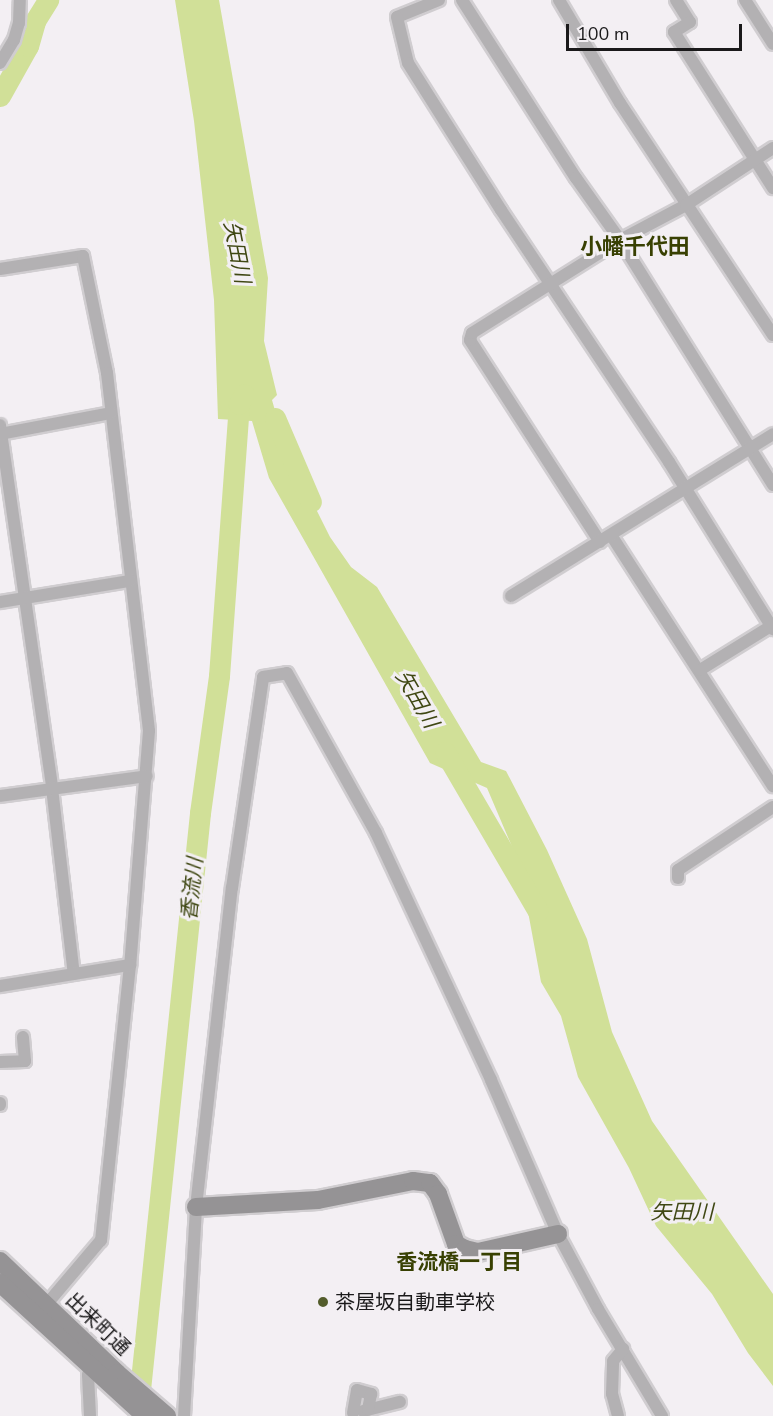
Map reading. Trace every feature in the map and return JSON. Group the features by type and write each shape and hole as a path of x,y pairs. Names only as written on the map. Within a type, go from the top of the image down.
{"main road":[{"path":"196,1207 318,1200 413,1181 430,1183 438,1194 456,1244 465,1249 478,1252 558,1234"},
{"name":"出来町通","path":"0,1261 117,1373 167,1416"},
{"name":"出来町通","path":"0,1283 145,1416"}],"street":[{"path":"0,63 14,40 19,23 20,0"},
{"path":"439,0 397,17 408,63 685,489 772,628 700,670"},
{"path":"462,0 576,178 620,240 773,485"},
{"path":"559,0 620,103 773,335"},
{"path":"675,0 690,22 674,32 773,188"},
{"path":"745,0 773,44"},
{"path":"773,148 686,205 620,240 472,333 470,340 605,538 700,670 773,786"},
{"path":"0,269 83,256 107,373 149,731 130,965 101,1240 46,1305"},
{"path":"74,974 52,788 0,431 111,413"},
{"path":"511,596 773,434"},
{"path":"0,602 130,581"},
{"path":"184,1416 196,1207 232,888 262,677 287,673 376,833 491,1080 558,1234 598,1309 662,1416"},
{"path":"0,796 147,776"},
{"path":"678,878 678,870 773,807"},
{"path":"0,986 130,965"},
{"path":"0,1062 25,1061 23,1037"},
{"path":"618,1416 612,1394 613,1361 623,1348"},
{"path":"90,1367 88,1375 90,1416"},
{"path":"368,1410 371,1394 357,1390 352,1414 368,1410 400,1402"}],"water":[{"name":"矢田川","path":"175,0 219,0 268,278 264,341 277,395 272,400 286,449 330,537 351,567 377,587 481,762 506,771 547,850 587,939 612,1032 652,1121 773,1294 773,1386 748,1353 712,1294 656,1226 629,1168 578,1077 561,1016 541,982 519,863 487,788 430,763 269,478 252,421 218,419 214,300 194,121"}],"waterway":[{"path":"0,96 28,46 35,21 48,0"},
{"name":"香流川","path":"138,1409 200,813 219,676 239,404 244,394"},
{"name":"矢田川","path":"275,418 311,502"},
{"name":"矢田川","path":"445,752 538,911"}],"place":[{"name":"茶屋坂自動車学校","path":"323,1302"}],"district":[{"name":"小幡千代田","path":"635,248"},
{"name":"香流橋一丁目","path":"459,1262"}]}
